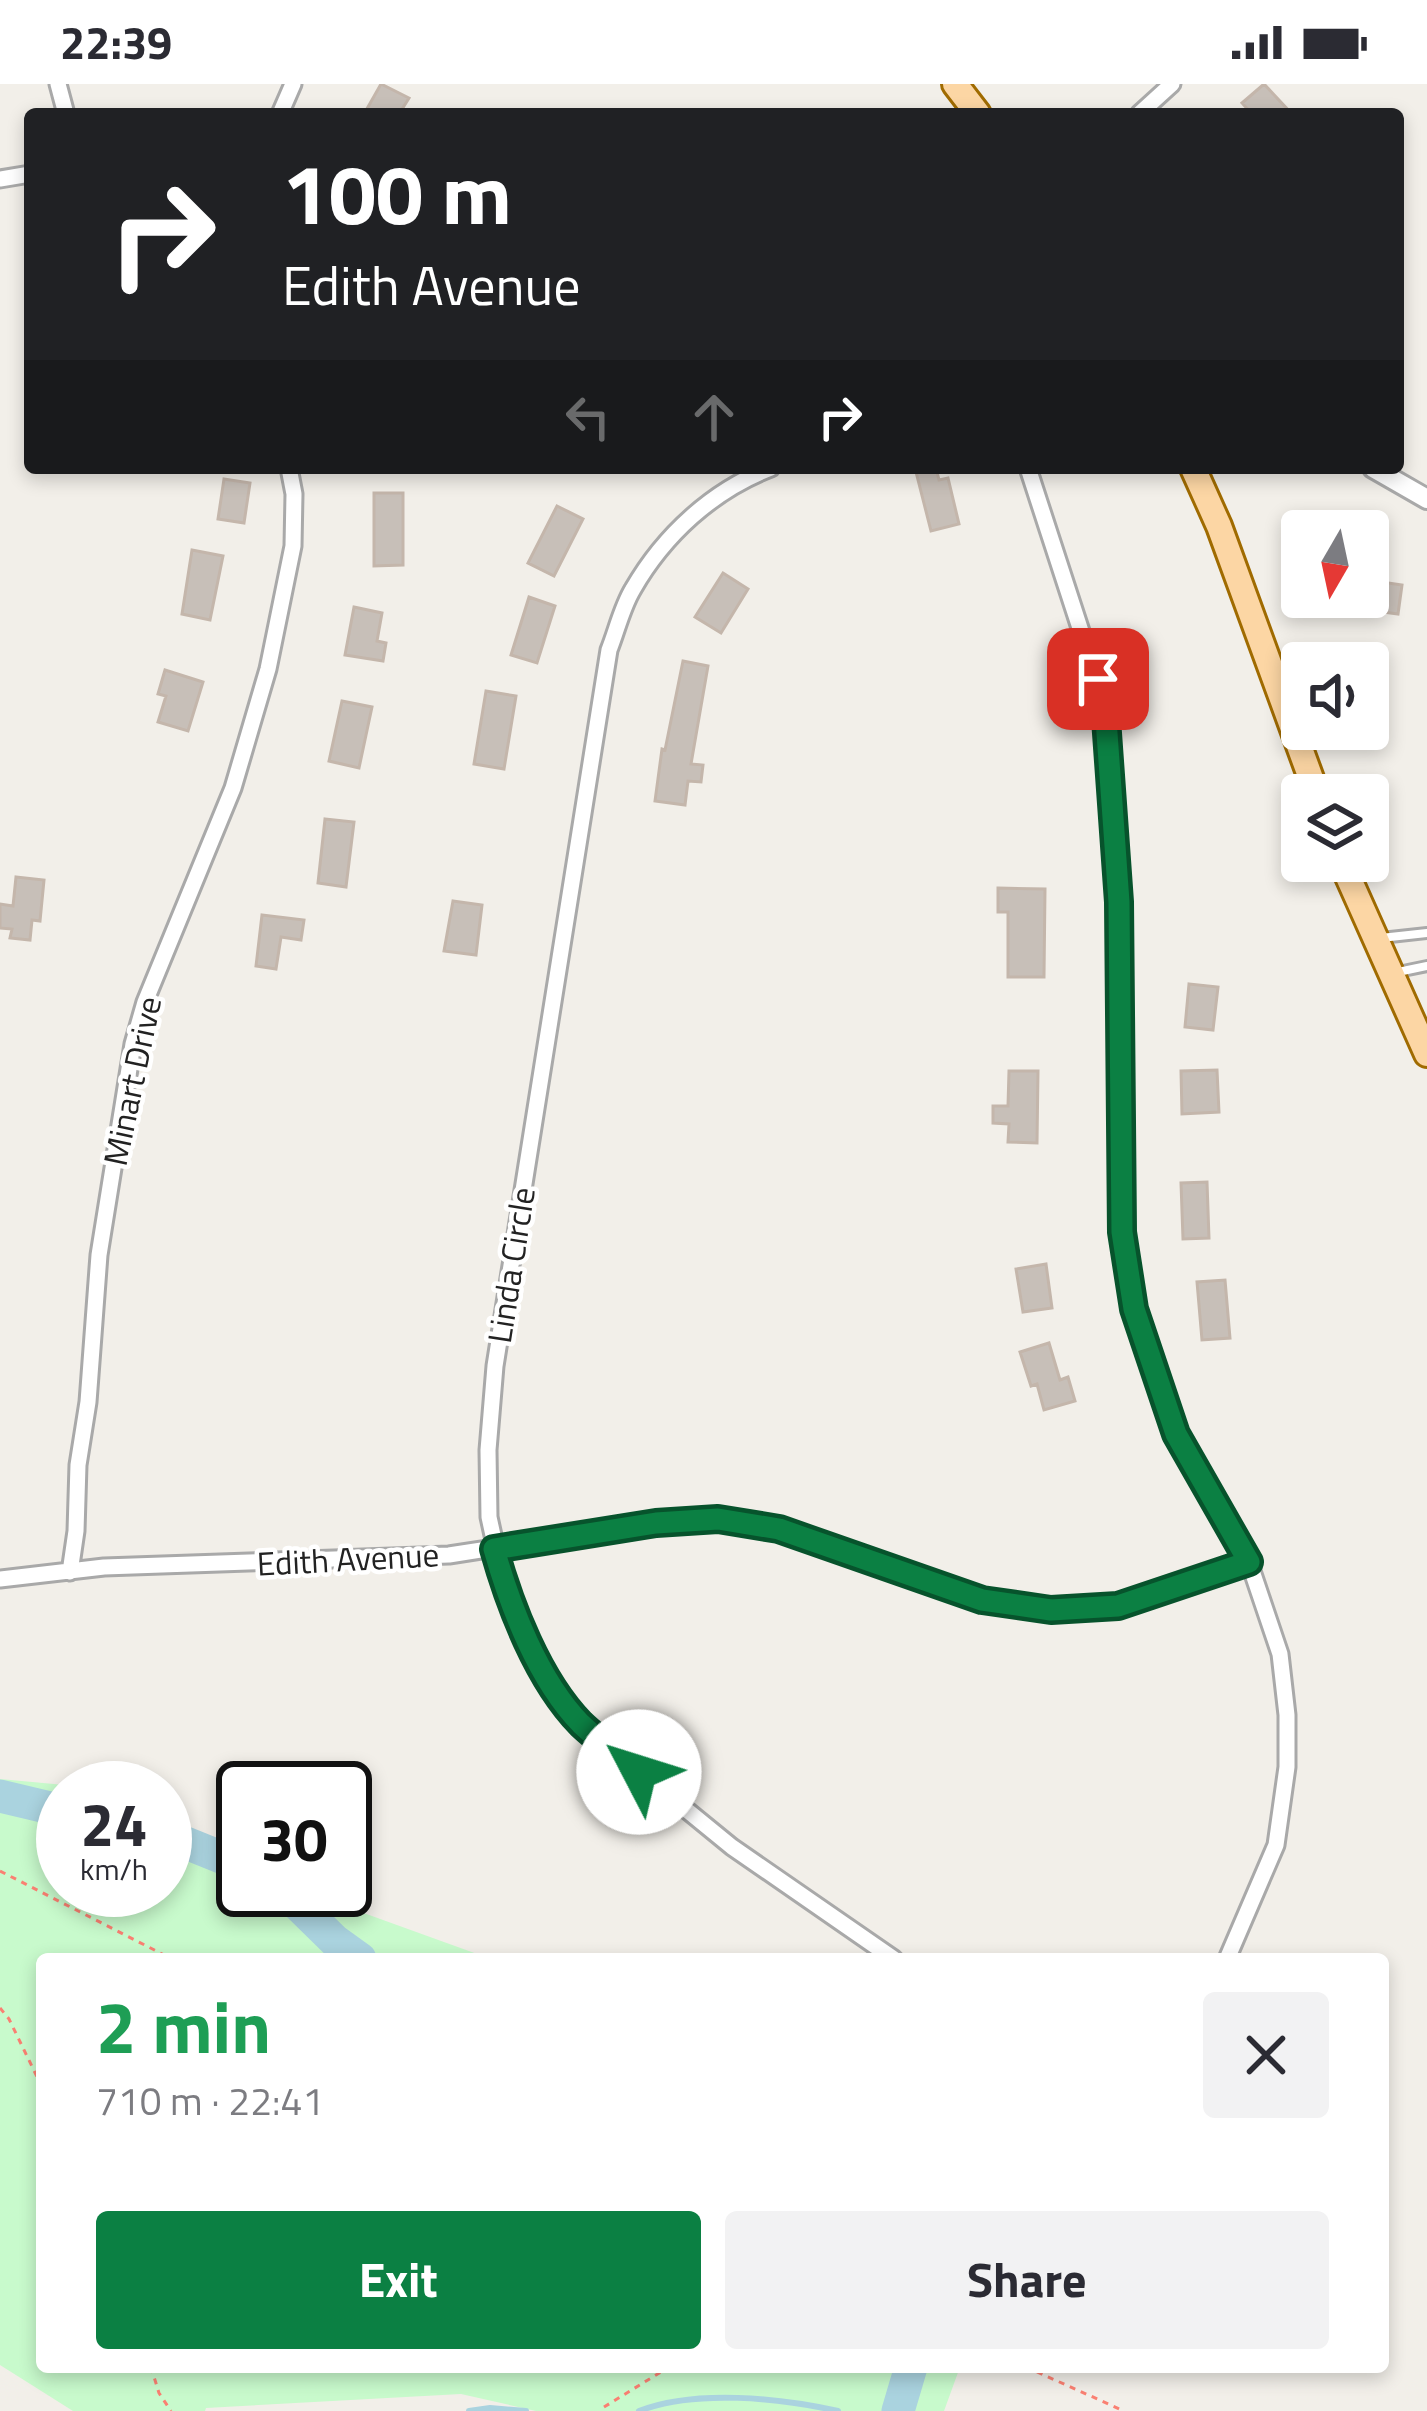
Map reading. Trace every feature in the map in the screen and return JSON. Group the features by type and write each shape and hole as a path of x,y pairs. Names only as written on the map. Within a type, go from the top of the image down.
{"main road":[{"path":"955,84 973,108"},
{"path":"1196,474 1309,774"},
{"path":"1351,882 1427,1054"}],"street":[{"path":"1146,108 1172,84"},
{"name":"Minart Drive","path":"70,1572 98,1255 133,1044 145,1003 233,788 268,669 292,546 295,494 290,474"},
{"name":"Linda Circle","path":"759,474 714,497 668,539 631,591 609,650 495,1366 488,1450 494,1549 504,1586 535,1657 579,1722 732,1847 885,1953"},
{"path":"1030,474 1105,705 1119,902 1122,1232 1134,1309 1176,1434 1249,1562 1280,1654 1287,1767 1276,1845 1230,1953"},
{"path":"1383,474 1427,499"},
{"name":"Edith Avenue","path":"0,1579 104,1568 351,1562 494,1549 656,1523 718,1519 779,1529 982,1600 1051,1610 1118,1606 1249,1562"}],"lane":[{"path":"1377,938 1427,934"},
{"path":"1391,973 1427,966"}],"path":[{"path":"0,1871 160,1953"},
{"path":"0,2008 36,2075"},
{"path":"153,2373 171,2411"},
{"path":"604,2408 659,2373"},
{"path":"1039,2373 1124,2411"}],"green space":[{"path":"0,1779 36,1782 36,1917 192,1917 192,1831 216,1844 216,1917 372,1916 474,1953 36,1953 36,2373 958,2373 944,2411 536,2411 461,2394 205,2411 73,2411 0,2365"}],"building":[{"path":"381,84 409,98 403,108 367,108"},
{"path":"1264,84 1286,108 1247,108 1242,103"},
{"path":"917,474 948,478 959,524 931,531"},
{"path":"224,479 250,483 244,523 218,519"},
{"path":"374,493 403,493 403,565 374,566"},
{"path":"557,506 583,519 554,576 528,563"},
{"path":"192,550 223,556 210,620 182,614"},
{"path":"723,573 748,589 721,633 695,617"},
{"path":"1389,583 1402,585 1398,614 1389,613"},
{"path":"529,597 555,606 537,663 511,655"},
{"path":"354,607 382,613 377,641 386,643 383,661 345,655"},
{"path":"683,661 708,666 691,764 703,765 701,782 688,781 685,805 655,801"},
{"path":"165,670 203,682 188,731 158,722 166,696 158,694"},
{"path":"486,691 516,696 504,769 474,764"},
{"path":"342,701 372,707 359,768 329,761"},
{"path":"325,819 354,822 346,887 318,883"},
{"path":"16,877 44,880 40,921 32,920 30,940 10,938 12,929 0,928 0,904 13,906"},
{"path":"998,888 1045,889 1044,977 1008,977 1008,912 998,912"},
{"path":"453,901 482,905 476,955 444,951"},
{"path":"262,915 304,920 301,940 281,937 276,969 256,966"},
{"path":"1189,984 1218,987 1213,1030 1185,1027"},
{"path":"1217,1070 1219,1112 1182,1114 1181,1071"},
{"path":"1009,1071 1038,1071 1037,1143 1008,1142 1009,1124 993,1123 993,1106 1008,1106"},
{"path":"1207,1182 1209,1238 1183,1239 1181,1183"},
{"path":"1046,1264 1052,1308 1023,1312 1016,1269"},
{"path":"1225,1280 1230,1338 1202,1340 1197,1282"},
{"path":"1049,1343 1060,1380 1068,1377 1075,1401 1044,1410 1020,1352"}],"waterway":[{"path":"0,1796 36,1805"},
{"path":"192,1845 216,1855"},
{"path":"311,1917 352,1953"},
{"path":"898,2411 909,2373"},
{"path":"639,2411 711,2398 790,2402 838,2411"},
{"path":"469,2411 526,2411"}],"route":[{"path":"639,1772 579,1722 535,1657 504,1586 494,1549 656,1523 718,1519 779,1529 982,1600 1051,1610 1118,1606 1249,1562 1176,1434 1134,1309 1122,1232 1119,902 1105,705 1098,679"}]}
